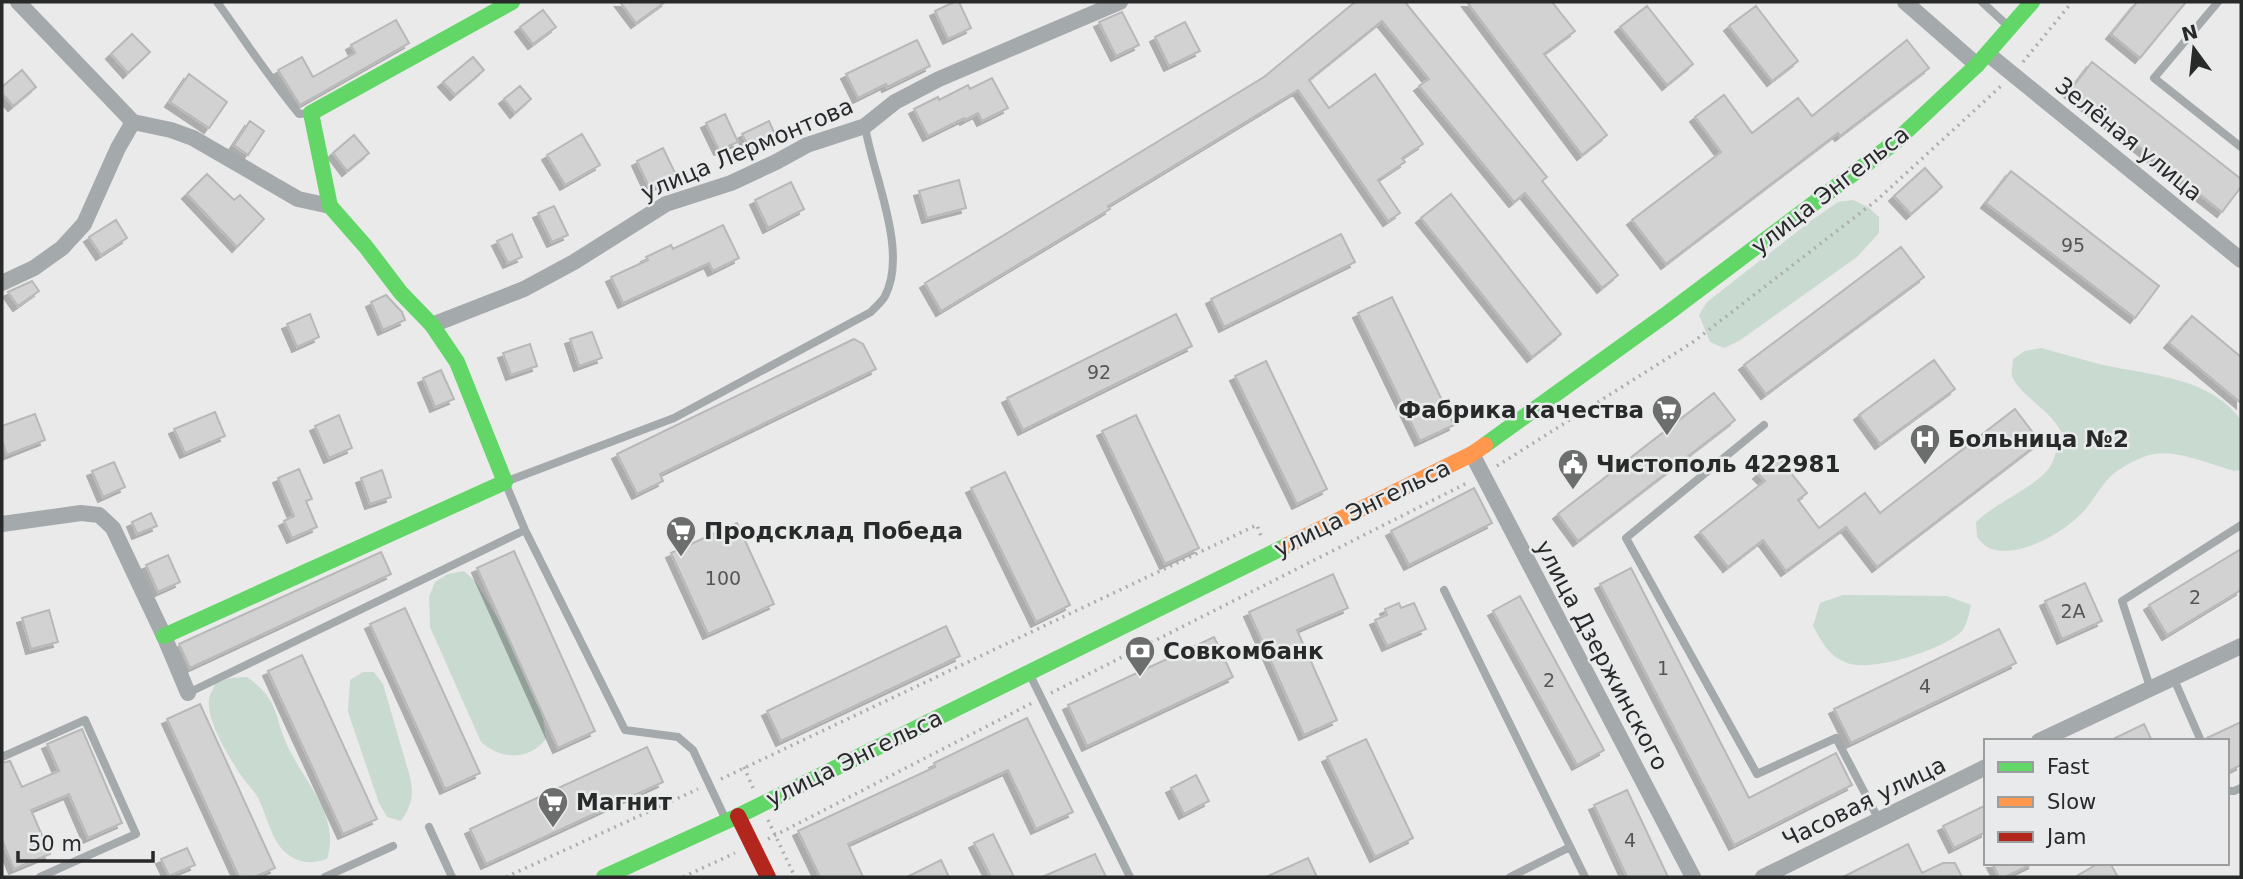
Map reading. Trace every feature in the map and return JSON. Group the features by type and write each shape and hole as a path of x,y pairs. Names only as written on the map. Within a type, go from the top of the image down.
{"main road":[{"path":"164,636 505,482 457,362 432,325 401,293 330,206 311,113 512,2"},
{"name":"улица Энгельса","path":"604,877 732,818 1472,454 1668,313 1883,152 1983,60 2032,2"},
{"path":"732,818 768,877"}],"street":[{"path":"18,2 133,122 193,138 298,199 330,206"},
{"name":"улица Лермонтова","path":"432,325 524,289 666,204 731,183 807,145 865,126 895,102 939,79 1120,2"},
{"name":"Зелёная улица","path":"1905,2 2239,254"},
{"path":"2,283 34,268 53,255 84,224 118,148 133,122"},
{"name":"улица Дзержинского","path":"1472,454 1693,877"},
{"path":"2,524 81,513 99,515 113,528 188,693"},
{"path":"2043,739 2241,646"},
{"name":"Часовая улица","path":"1763,877 1984,768"}],"lane":[{"path":"217,2 253,50 274,84 299,114 311,113"},
{"path":"1982,2 2010,28"},
{"path":"2218,2 2154,78 2241,146"},
{"path":"732,818 709,784 693,750 678,737 625,730 525,530 505,482 674,418 871,312 885,297 891,276 892,252 885,203 871,159 865,126"},
{"path":"1764,425 1626,538 1757,774 1836,738 1879,820"},
{"path":"2150,687 2122,601 2241,525"},
{"path":"188,693 525,530"},
{"path":"1444,590 1585,877"},
{"path":"1028,673 1130,877"},
{"path":"2173,677 2200,739"},
{"path":"2,757 85,720 136,834 40,877"},
{"path":"429,827 452,877"},
{"path":"325,877 393,846"},
{"path":"1510,877 1570,847"}],"path":[{"path":"506,877 1256,525 1269,554"}],"shaded area":[{"path":"1853,200 1868,207 1879,217 1879,233 1857,257 1739,341 1724,348 1710,342 1699,315 1707,302 1812,220 1838,202"},
{"path":"2041,348 2099,364 2176,380 2212,394 2228,405 2241,420 2241,470 2234,471 2174,454 2150,455 2132,462 2112,475 2082,513 2052,536 2039,543 2013,550 2000,551 1987,547 1977,537 1976,522 2045,473 2053,461 2062,433 2051,417 2021,390 2012,376 2013,359 2025,351"},
{"path":"464,571 476,582 508,636 541,707 546,739 523,754 506,755 481,742 430,627 429,597 435,582 448,574"},
{"path":"1843,595 1947,596 1971,605 1962,631 1940,645 1906,658 1856,665 1834,656 1813,626 1820,603"},
{"path":"363,672 374,672 383,684 410,777 411,800 401,821 387,817 379,803 348,712 350,680"},
{"path":"247,677 270,700 287,745 319,800 329,828 327,859 301,861 281,848 257,797 235,767 215,727 209,699 215,684 230,678"}],"building":[{"path":"620,2 665,2 636,23"},
{"path":"959,2 971,28 948,39 935,11"},
{"path":"1355,2 1405,2 1547,177 1542,181 1618,275 1602,288 1525,193 1514,202 1419,86 1429,79 1382,21 1309,80 1329,108 1375,74 1423,144 1402,158 1405,162 1378,180 1400,213 1388,221 1298,90 1108,206 1110,209 941,311 925,283 1264,77"},
{"path":"1467,2 1552,2 1575,31 1544,54 1607,135 1582,155"},
{"path":"2137,2 2186,2 2140,58 2111,34"},
{"path":"1647,6 1693,64 1667,85 1620,27"},
{"path":"1756,6 1798,61 1772,81 1729,26"},
{"path":"543,10 556,27 533,44 520,27"},
{"path":"1122,12 1139,45 1116,56 1099,22"},
{"path":"396,20 409,43 300,105 278,70 302,57 313,77 355,53 351,45"},
{"path":"1185,22 1200,51 1169,66 1155,37"},
{"path":"132,34 150,52 128,73 111,54"},
{"path":"917,40 930,66 858,98 846,74"},
{"path":"1907,40 1929,68 1840,136 1838,133 1666,264 1632,220 1721,152 1695,117 1724,95 1752,133 1798,98 1812,116"},
{"path":"473,57 484,70 455,95 443,82"},
{"path":"2092,62 2241,179 2241,187 2222,212 2069,92"},
{"path":"22,70 36,87 13,106 2,93 2,87"},
{"path":"189,74 227,102 209,128 170,102"},
{"path":"992,78 1008,108 982,121 978,113 928,136 914,109 968,85 970,89"},
{"path":"520,86 531,99 515,113 504,99"},
{"path":"725,114 738,142 719,150 706,123"},
{"path":"250,121 264,131 248,155 234,145"},
{"path":"769,121 777,139 751,151 742,134"},
{"path":"582,134 600,165 565,185 547,155"},
{"path":"354,135 369,153 347,171 333,153"},
{"path":"663,148 677,177 650,189 637,161"},
{"path":"1925,168 1942,187 1911,214 1894,196"},
{"path":"2011,171 2159,286 2135,318 1986,203"},
{"path":"207,174 234,200 240,195 264,219 237,247 187,194"},
{"path":"959,180 966,208 927,218 919,191"},
{"path":"791,182 804,209 768,228 755,200"},
{"path":"1451,194 1561,334 1532,357 1421,218"},
{"path":"554,206 568,235 552,242 538,213"},
{"path":"116,220 127,238 101,255 89,237"},
{"path":"723,225 739,258 713,271 709,263 623,303 611,277 648,260 646,257 671,245 673,249"},
{"path":"512,234 522,257 508,263 497,241"},
{"path":"1341,234 1355,262 1224,327 1211,299"},
{"path":"1901,247 1924,277 1766,394 1744,365"},
{"path":"32,281 39,291 18,306 8,292"},
{"path":"386,295 402,312 405,320 383,330 371,302"},
{"path":"1392,297 1454,425 1420,441 1358,313"},
{"path":"310,314 319,337 297,347 287,324"},
{"path":"1176,314 1192,346 1023,430 1007,398"},
{"path":"2192,316 2241,357 2241,403 2169,343"},
{"path":"592,332 602,358 579,366 570,339"},
{"path":"854,339 863,344 876,369 660,474 663,481 637,494 617,454"},
{"path":"530,344 537,366 511,375 503,353"},
{"path":"1934,360 1955,389 1880,444 1859,415"},
{"path":"1266,361 1327,489 1297,504 1235,376"},
{"path":"441,370 454,399 435,407 423,378"},
{"path":"1714,393 1735,420 1578,541 1558,514"},
{"path":"2015,409 2040,442 1877,567 1846,527 1786,571 1763,540 1728,567 1700,532 1765,481 1758,474 1778,457 1807,493 1798,500 1819,528 1865,493 1880,513"},
{"path":"215,412 225,436 185,453 174,429"},
{"path":"35,414 45,440 7,455 2,441 2,426"},
{"path":"339,415 352,448 329,458 315,426"},
{"path":"1136,415 1199,548 1165,564 1102,431"},
{"path":"114,462 125,487 103,497 92,471"},
{"path":"299,469 312,499 306,501 317,527 292,538 284,521 294,516 278,478"},
{"path":"382,470 391,497 370,504 361,478"},
{"path":"1005,472 1070,605 1036,622 971,488"},
{"path":"1474,488 1492,523 1409,565 1391,531"},
{"path":"151,513 157,526 137,534 132,522"},
{"path":"737,523 774,604 708,634 671,553"},
{"path":"2241,549 2241,590 2167,635 2149,605"},
{"path":"514,551 595,731 558,748 477,568"},
{"path":"381,552 391,574 190,668 179,644"},
{"path":"168,555 180,582 158,592 146,565"},
{"path":"1631,568 1749,798 1836,753 1852,785 1734,845 1600,584"},
{"path":"1333,574 1348,608 1297,630 1337,720 1304,735 1249,612"},
{"path":"2085,583 2102,621 2062,639 2045,601"},
{"path":"1520,596 1604,750 1577,765 1493,611"},
{"path":"1399,603 1401,608 1414,603 1426,629 1387,646 1375,620 1387,615 1385,609"},
{"path":"405,608 480,773 445,789 370,624"},
{"path":"49,610 58,642 31,649 22,618"},
{"path":"946,626 960,656 781,741 767,711"},
{"path":"1999,629 2016,663 1851,743 1834,709"},
{"path":"1214,637 1233,677 1087,746 1068,705"},
{"path":"302,655 377,819 343,834 268,671"},
{"path":"200,704 275,868 254,877 239,877 167,719"},
{"path":"1027,718 1073,812 1036,829 1008,770 848,844 863,877 820,877 798,831 935,767 934,763"},
{"path":"2241,722 2241,765 2229,771 2229,739 2207,738"},
{"path":"2144,724 2151,739 2113,739"},
{"path":"82,729 122,823 88,838 69,794 31,810 50,854 14,869 2,840 2,763 10,761 22,787 59,771 47,744"},
{"path":"1366,739 1413,838 1375,857 1327,757"},
{"path":"647,747 663,782 486,864 470,829"},
{"path":"1196,775 1209,801 1184,814 1171,788"},
{"path":"1627,790 1668,877 1627,877 1594,805"},
{"path":"1984,806 1984,833 1954,848 1943,826"},
{"path":"993,834 1014,877 991,877 974,843"},
{"path":"1908,844 1922,873 1943,863 1955,863 1962,877 1843,877"},
{"path":"187,848 195,865 169,876 161,859"},
{"path":"1095,854 1106,877 1042,877"},
{"path":"1308,858 1317,877 1266,877"},
{"path":"941,860 949,877 907,877"},
{"path":"1993,865 2030,865 2005,877 1999,877"},
{"path":"2096,865 2111,865 2118,877 2075,877"}],"traffic: fast":[{"path":"164,636 505,482 457,362 432,325 401,293 330,206 311,113 512,2"},
{"path":"1485,445 1668,313 1894,143 1977,65 2032,2"},
{"path":"604,877 738,816 1288,545"}],"traffic: slow":[{"path":"1288,545 1472,454 1485,445"}],"traffic: jam":[{"path":"738,816 768,877"}],"place":[{"name":"Фабрика качества","path":"1667,437"},
{"name":"Больница №2","path":"1925,466"},
{"name":"Чистополь 422981","path":"1573,491"},
{"name":"Продсклад Победа","path":"681,558"},
{"name":"Совкомбанк","path":"1140,678"},
{"name":"Магнит","path":"553,829"}]}
